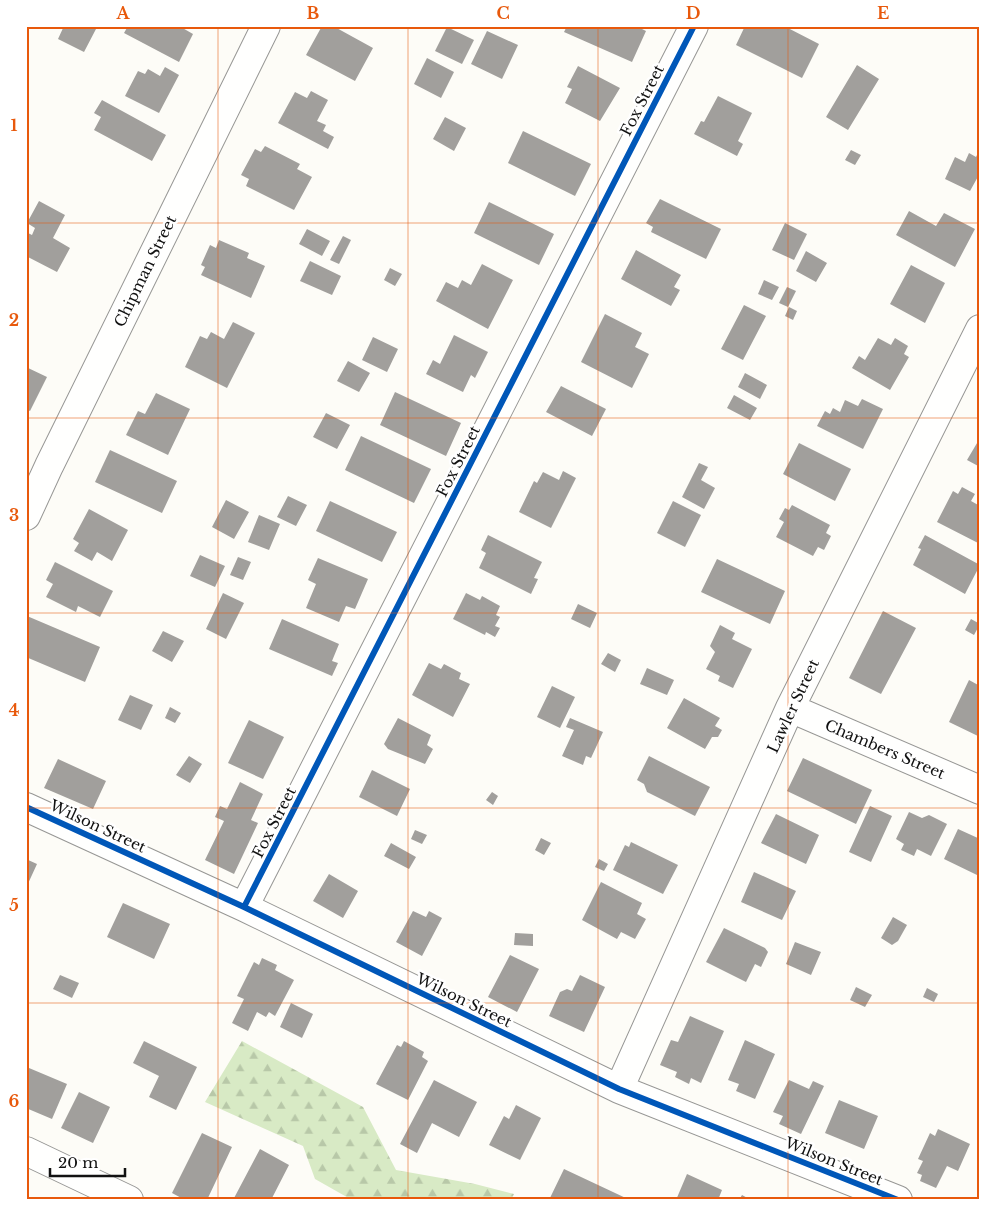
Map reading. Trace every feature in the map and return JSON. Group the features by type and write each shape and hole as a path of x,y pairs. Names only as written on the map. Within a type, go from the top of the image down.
{"street":[{"name":"Chipman Street","path":"26,516 37,462 266,26"},
{"name":"Fox Street","path":"244,907 694,26"},
{"name":"Lawler Street","path":"619,1089 790,708 980,329"},
{"name":"Chambers Street","path":"790,708 980,790"},
{"name":"Wilson Street","path":"26,807 244,907 619,1089 898,1200"},
{"path":"26,1151 129,1200"}],"green space":[{"path":"242,1041 363,1107 396,1170 475,1184 514,1194 511,1200 352,1200 315,1179 303,1146 205,1102"}],"building":[{"path":"64,26 90,26 96,29 84,52 58,39"},
{"path":"128,26 179,26 193,34 179,62 124,33"},
{"path":"322,26 333,26 373,48 355,81 306,55"},
{"path":"567,26 636,26 646,31 632,62 564,32"},
{"path":"745,26 784,26 819,44 802,78 736,45"},
{"path":"447,27 474,40 462,64 435,51"},
{"path":"487,31 518,45 502,79 471,64"},
{"path":"427,58 454,72 441,98 414,84"},
{"path":"857,65 879,79 848,130 826,117"},
{"path":"578,66 620,88 600,121 565,103 572,89 567,87"},
{"path":"165,67 179,75 159,113 125,96 138,71 145,74 148,69 160,76"},
{"path":"311,91 328,100 317,121 326,125 323,131 334,137 328,149 278,123 295,92 307,98"},
{"path":"718,96 752,113 738,141 743,144 737,156 694,134 701,121 704,122"},
{"path":"102,100 166,135 152,161 94,130 101,117 94,113"},
{"path":"445,117 466,128 454,151 433,139"},
{"path":"523,131 591,164 575,196 508,163"},
{"path":"265,146 300,164 297,169 312,177 294,210 246,186 249,179 241,175 255,149 261,152"},
{"path":"980,149 980,173 970,191 945,179 955,157 965,162 969,153 976,157"},
{"path":"851,150 861,155 855,165 845,160"},
{"path":"660,199 721,229 706,259 651,232 653,227 646,223"},
{"path":"39,201 65,215 53,238 70,248 57,272 26,256 26,232 32,235 35,228 27,223"},
{"path":"489,202 554,234 539,265 474,233"},
{"path":"909,211 936,226 944,213 975,229 955,267 896,235"},
{"path":"785,223 807,234 794,260 772,250"},
{"path":"307,229 330,241 322,256 299,244"},
{"path":"343,236 351,240 339,264 330,260"},
{"path":"219,240 249,253 247,258 265,266 251,298 201,275 205,267 201,265 210,245 216,248"},
{"path":"636,250 681,275 674,287 680,290 671,306 621,279"},
{"path":"806,251 827,263 816,282 796,271"},
{"path":"310,261 341,276 332,295 300,281"},
{"path":"482,264 513,280 488,329 436,301 446,282 458,288 462,280 471,285"},
{"path":"911,265 945,283 925,323 890,304"},
{"path":"390,268 402,274 395,286 384,280"},
{"path":"764,280 779,287 772,300 758,294"},
{"path":"787,287 796,291 788,307 779,303"},
{"path":"744,305 766,316 743,360 721,349"},
{"path":"789,307 797,311 793,320 785,316"},
{"path":"605,314 642,333 635,347 649,354 632,388 581,362"},
{"path":"233,322 255,333 227,388 185,367 200,336 207,339 211,332 224,339"},
{"path":"454,335 488,352 475,378 471,375 463,392 426,374 433,360 440,364"},
{"path":"373,337 398,349 387,372 362,360"},
{"path":"878,338 891,345 895,338 908,346 904,354 909,357 890,390 852,368 859,356 865,360"},
{"path":"348,361 370,373 359,392 337,381"},
{"path":"26,367 47,377 30,411 26,409"},
{"path":"745,373 767,385 760,399 738,387"},
{"path":"561,386 606,409 592,436 546,412"},
{"path":"395,392 461,423 446,456 380,425"},
{"path":"156,393 190,409 168,455 126,435 138,411 145,414"},
{"path":"734,395 757,408 750,420 727,408"},
{"path":"862,399 883,409 863,449 817,426 825,411 830,414 833,408 840,412 845,400 858,406"},
{"path":"326,413 350,425 337,449 313,437"},
{"path":"361,436 431,469 414,503 345,470"},
{"path":"980,438 980,467 967,460"},
{"path":"799,443 851,469 835,501 783,474"},
{"path":"110,450 177,481 162,513 95,482"},
{"path":"699,463 708,467 701,480 715,488 704,509 682,497"},
{"path":"563,471 576,478 551,528 519,512 534,481 537,483 543,472 559,480"},
{"path":"962,487 975,494 971,501 980,506 980,544 937,522 953,491 958,494"},
{"path":"288,496 307,505 296,526 277,517"},
{"path":"226,500 249,512 234,539 212,527"},
{"path":"330,501 397,532 382,562 316,531"},
{"path":"673,501 701,515 685,547 657,533"},
{"path":"792,505 830,525 826,533 831,536 824,550 818,547 813,556 776,537 784,522 779,519 785,508 789,510"},
{"path":"89,509 128,530 112,561 97,552 92,561 74,551 79,543 73,539"},
{"path":"259,515 280,524 269,550 248,542"},
{"path":"488,535 542,562 534,578 538,579 531,594 479,568 486,553 481,550"},
{"path":"925,535 980,565 965,594 913,565 921,549 918,548"},
{"path":"200,555 225,566 215,587 190,576"},
{"path":"238,557 251,562 243,580 230,575"},
{"path":"318,558 368,579 355,609 346,606 339,622 306,608 316,584 308,580"},
{"path":"717,559 785,591 770,624 701,592"},
{"path":"55,562 113,591 100,617 78,606 76,612 46,597 53,584 46,580"},
{"path":"223,593 244,603 226,639 206,629"},
{"path":"466,593 480,600 482,596 500,606 496,615 500,617 495,626 500,628 495,637 486,632 485,635 453,619"},
{"path":"578,604 597,613 590,628 571,619"},
{"path":"883,611 916,628 881,694 849,678"},
{"path":"27,616 100,647 85,682 26,657"},
{"path":"282,619 339,644 332,661 338,663 332,676 269,649"},
{"path":"971,619 980,624 974,635 965,630"},
{"path":"720,625 735,633 732,639 752,649 733,688 718,681 720,676 706,669 715,652 710,646"},
{"path":"163,631 184,641 172,662 152,651"},
{"path":"608,653 621,660 615,672 601,664"},
{"path":"429,663 441,669 444,664 461,673 459,679 470,684 453,717 412,695"},
{"path":"647,668 674,680 667,695 640,684"},
{"path":"969,680 980,686 977,697 980,698 980,737 949,722"},
{"path":"552,686 575,697 560,728 537,717"},
{"path":"130,695 153,705 141,730 118,720"},
{"path":"684,698 720,718 715,726 722,730 718,737 712,737 705,749 667,728"},
{"path":"170,707 181,713 175,723 165,718"},
{"path":"398,718 431,735 427,745 433,749 425,764 388,749 384,744"},
{"path":"570,718 603,732 591,758 586,756 583,765 562,756 574,730 566,727"},
{"path":"249,720 284,737 263,779 228,763"},
{"path":"189,756 202,764 190,783 176,775"},
{"path":"649,756 710,787 695,816 647,792 644,784 637,780"},
{"path":"803,758 872,790 856,824 787,791"},
{"path":"58,759 106,781 93,809 44,788"},
{"path":"372,770 410,789 397,816 359,797"},
{"path":"240,782 263,794 251,820 258,823 234,874 205,860 224,821 215,817 220,806 227,809"},
{"path":"492,792 498,796 493,805 486,800"},
{"path":"870,806 892,816 871,862 849,852"},
{"path":"909,812 922,818 929,815 947,824 931,856 917,849 914,856 901,850 904,844 896,839"},
{"path":"776,814 819,835 806,864 761,843"},
{"path":"958,829 980,839 980,870 977,875 944,859"},
{"path":"415,830 427,835 422,844 411,839"},
{"path":"541,838 551,843 544,855 535,850"},
{"path":"631,842 678,865 663,894 613,870 625,845 629,847"},
{"path":"391,843 416,857 409,869 384,856"},
{"path":"26,859 37,864 26,888"},
{"path":"599,859 608,864 604,871 595,867"},
{"path":"754,872 796,891 782,920 741,902"},
{"path":"329,874 358,891 343,918 313,901"},
{"path":"601,882 642,903 637,914 646,919 635,939 621,932 617,939 582,920"},
{"path":"123,903 170,924 154,959 107,937"},
{"path":"413,911 426,917 429,911 442,918 422,956 396,942"},
{"path":"893,917 907,925 898,941 892,945 881,938"},
{"path":"724,928 765,948 768,952 761,967 755,964 746,982 706,962"},
{"path":"515,933 533,934 533,946 514,945"},
{"path":"795,942 821,952 811,975 786,964"},
{"path":"510,955 539,969 517,1012 488,997"},
{"path":"262,958 277,965 275,970 294,980 275,1016 269,1012 266,1017 257,1012 248,1031 232,1023 244,999 237,996 254,962 259,965"},
{"path":"60,975 79,983 72,998 53,989"},
{"path":"580,975 605,987 584,1032 549,1016 560,992 567,989 572,991"},
{"path":"856,987 872,995 865,1007 850,1000"},
{"path":"927,988 938,994 934,1002 923,997"},
{"path":"291,1003 313,1014 302,1038 280,1027"},
{"path":"690,1016 724,1031 701,1083 691,1078 689,1084 675,1077 677,1072 660,1065 671,1040 678,1042"},
{"path":"745,1040 775,1054 755,1099 736,1091 739,1084 728,1080"},
{"path":"144,1041 197,1067 176,1110 149,1097 159,1076 133,1063"},
{"path":"404,1041 424,1052 422,1057 428,1061 408,1100 376,1084 397,1045 401,1047"},
{"path":"29,1068 67,1084 52,1119 26,1108 26,1075"},
{"path":"434,1080 477,1102 459,1137 432,1123 417,1153 400,1144"},
{"path":"789,1080 809,1089 813,1081 824,1086 801,1134 779,1124 783,1116 773,1112"},
{"path":"79,1092 110,1107 93,1143 61,1128"},
{"path":"839,1100 878,1116 864,1149 825,1133"},
{"path":"516,1105 541,1118 520,1160 489,1145 504,1116 509,1119"},
{"path":"938,1129 970,1144 958,1171 947,1166 936,1188 920,1181 922,1175 917,1173 923,1161 918,1159 930,1133 935,1136"},
{"path":"202,1133 232,1147 207,1200 185,1200 172,1193"},
{"path":"260,1149 289,1165 271,1200 233,1200"},
{"path":"564,1169 630,1200 549,1200"},
{"path":"687,1174 722,1190 718,1200 676,1200"},
{"path":"742,1195 751,1200 739,1200"}],"cycle path":[{"path":"244,907 694,26"},
{"path":"26,807 244,907 619,1089 898,1200"}]}
